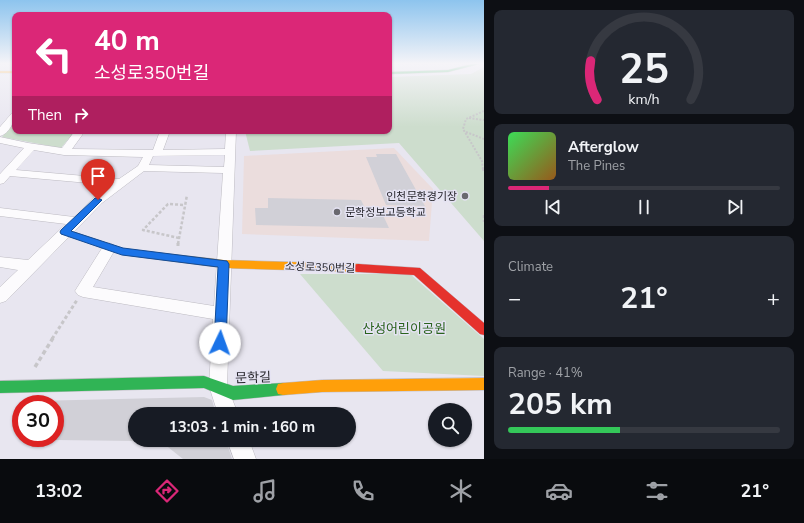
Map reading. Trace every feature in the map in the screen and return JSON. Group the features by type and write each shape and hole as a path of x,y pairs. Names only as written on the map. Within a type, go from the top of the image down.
{"street":[{"path":"0,133 12,119"},
{"path":"64,152 78,134"},
{"path":"0,297 98,200 120,182 142,168 154,152 163,134"},
{"path":"226,407 218,386 231,134"},
{"path":"0,140 64,152 229,152"},
{"path":"4,177 31,147"},
{"path":"142,168 228,170"},
{"path":"4,177 120,182"},
{"path":"0,212 76,221"},
{"name":"소성로350번길","path":"65,232 124,252 224,264 416,271 484,330"},
{"path":"109,248 82,291 221,314"},
{"path":"0,262 30,266"},
{"name":"문학길","path":"0,387 204,382 218,386 233,393 322,386 484,384"},
{"path":"241,447 245,459"}],"path":[{"path":"484,111 466,119 463,129 482,161 484,172"},
{"path":"468,118 484,120"},
{"path":"465,132 484,139"},
{"path":"176,258 187,195"},
{"path":"179,238 143,230 168,204 185,205"},
{"path":"484,215 484,222"},
{"path":"28,386 37,364 82,291"}],"shaded area":[{"name":"문학정보고등학교","path":"394,148 433,189 429,241 242,234 244,156"}],"green space":[{"name":"인천문학경기장","path":"392,84 484,84 484,241 399,143 250,151 246,134 392,134"},
{"path":"12,125 12,134 73,134 61,148 2,137"},
{"name":"산성어린이공원","path":"300,274 410,274 484,339 484,376 383,371"}],"building":[{"path":"376,154 396,154 425,206 386,205 366,157 377,157"},
{"path":"268,198 361,200 366,210 381,211 389,228 256,225 255,208 268,208"},
{"path":"204,397 212,400 214,407 128,407 128,441 64,440 64,400"},
{"path":"168,447 228,447 232,459 183,459"}],"traffic: fast":[{"path":"0,387 204,382 233,393 283,389"}],"traffic: slow":[{"path":"65,232 124,252 224,264 358,268"},
{"path":"283,389 322,386 484,384"}],"traffic: jam":[{"path":"358,268 416,271 484,330"}],"place":[{"name":"인천문학경기장","path":"465,196"},
{"name":"문학정보고등학교","path":"337,212"}],"route":[{"path":"98,200 65,232 122,251 224,264 220,343"}]}
